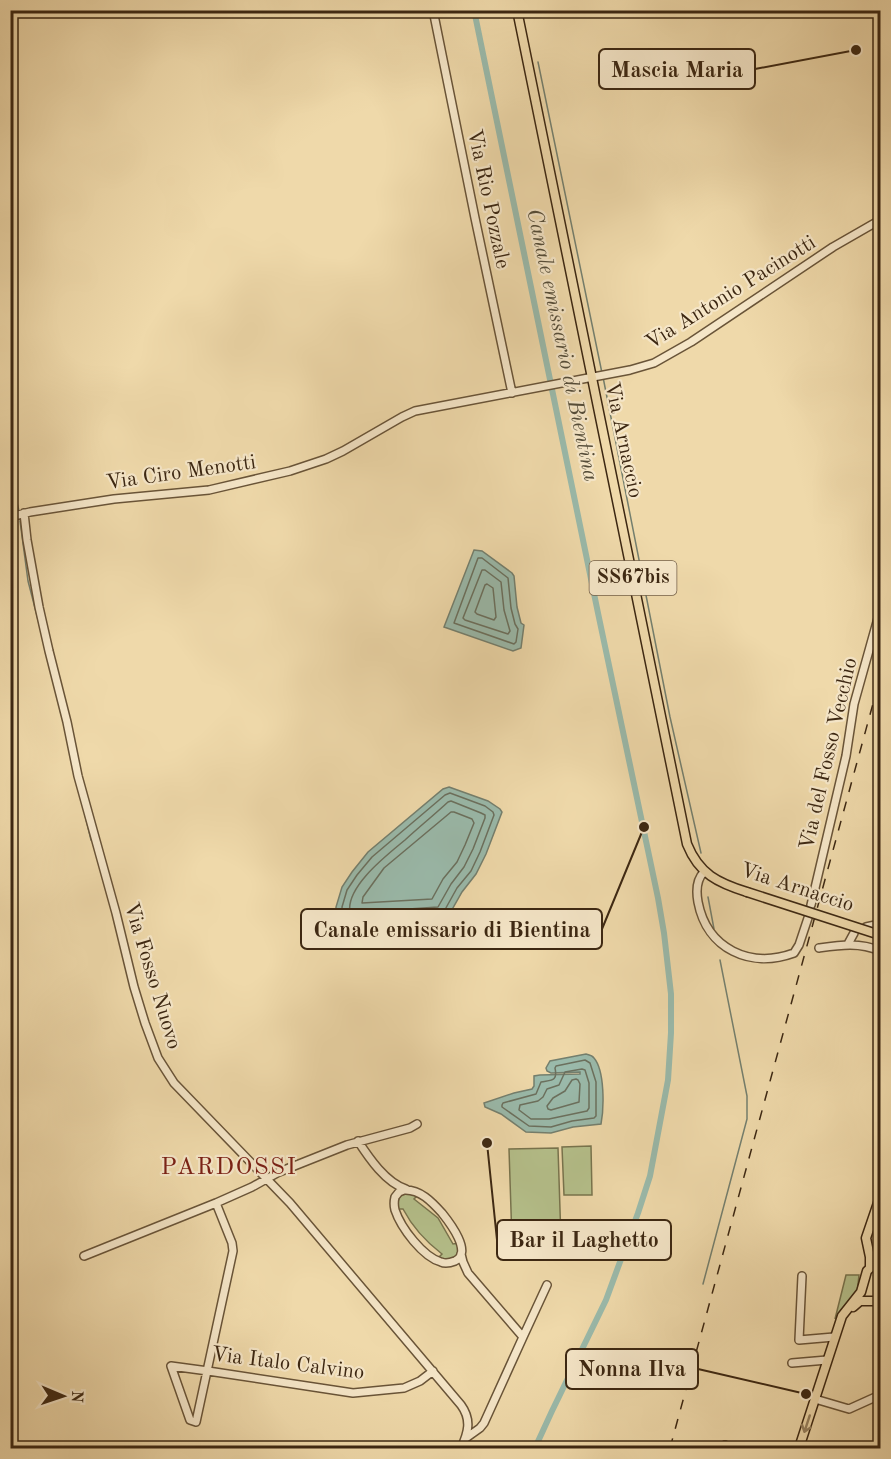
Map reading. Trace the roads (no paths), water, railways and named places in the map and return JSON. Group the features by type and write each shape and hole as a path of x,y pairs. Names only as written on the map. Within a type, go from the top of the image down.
{"main road":[{"name":"Via Arnaccio","path":"517,10 600,376 687,844 704,872 725,884 880,935"},
{"path":"870,1268 866,1240 880,1197"},
{"path":"869,1227 871,1245 880,1260 865,1274 864,1285 866,1293 877,1302"},
{"path":"799,1449 834,1336 842,1316 864,1285"},
{"path":"839,1324 857,1303 866,1300 877,1302"}],"street":[{"name":"Via Rio Pozzale","path":"433,10 512,393"},
{"name":"Via Antonio Pacinotti","path":"600,376 648,365 670,355 841,242 880,220"},
{"name":"Via Ciro Menotti","path":"10,517 114,499 232,486 327,459 416,411 600,376"},
{"name":"Via Fosso Nuovo","path":"24,513 39,607 78,776 134,987 158,1058 174,1083 290,1203 433,1371 461,1405 467,1415 468,1423"},
{"name":"Via del Fosso Vecchio","path":"811,905 846,756 854,704 880,611"},
{"path":"704,872 700,875 698,882 698,900 706,926 717,940 730,950 746,957 764,958 789,954 797,949 809,915"},
{"name":"Via Arnaccio","path":"866,927 880,924"},
{"name":"Via Arnaccio","path":"848,944 854,933"},
{"name":"Via Arnaccio","path":"819,948 848,944 862,945 880,951"},
{"path":"84,1256 216,1203 279,1172 358,1141 410,1128 417,1124"},
{"path":"358,1141 388,1180 396,1186 423,1195 443,1214 458,1236 463,1262 468,1273 523,1337"},
{"path":"388,1180 395,1197 394,1208 412,1240 433,1258 468,1273"},
{"path":"395,1197 399,1192 408,1190"},
{"path":"208,1371 232,1251 232,1243 216,1203"},
{"path":"448,1263 457,1260 461,1254"},
{"path":"802,1276 799,1340 834,1336"},
{"path":"466,1438 484,1424 547,1285"},
{"path":"792,1363 827,1360"},
{"name":"Via Italo Calvino","path":"208,1371 196,1422 190,1420 171,1366 208,1371 353,1393 404,1388 420,1381 433,1371"},
{"path":"815,1400 849,1409 878,1396 880,1405"},
{"path":"461,1449 466,1438 468,1423 484,1424"}],"water":[{"path":"474,550 482,551 514,576 517,607 521,623 524,625 521,648 513,651 444,627"},
{"path":"449,787 488,801 502,812 476,874 462,892 445,922 347,928 336,921 336,907 342,887 368,852 443,789"},
{"path":"591,1055 598,1064 602,1080 601,1124 573,1127 551,1133 526,1132 501,1114 485,1107 484,1103 532,1089 534,1076 580,1074 580,1072 551,1073 546,1068 550,1061"}],"waterway":[{"name":"Canale emissario di Bientina","path":"474,10 658,898 671,994 668,1080 650,1176 606,1300 535,1448"},
{"path":"538,62 602,373"},
{"path":"603,377 670,717 701,853"},
{"path":"10,473 19,511"},
{"path":"20,521 28,581 42,635"},
{"path":"60,710 66,731"},
{"path":"85,815 91,840"},
{"path":"708,897 714,929"},
{"path":"703,1284 747,1119 747,1096 720,960"}],"railway":[{"path":"670,1448 880,678"}],"place":[{"name":"Mascia Maria","path":"856,50"},
{"name":"Canale emissario di Bientina","path":"644,827"},
{"name":"Bar il Laghetto","path":"487,1143"},
{"name":"Nonna Ilva","path":"806,1394"}],"district":[{"name":"PARDOSSI","path":"229,1168"}]}
